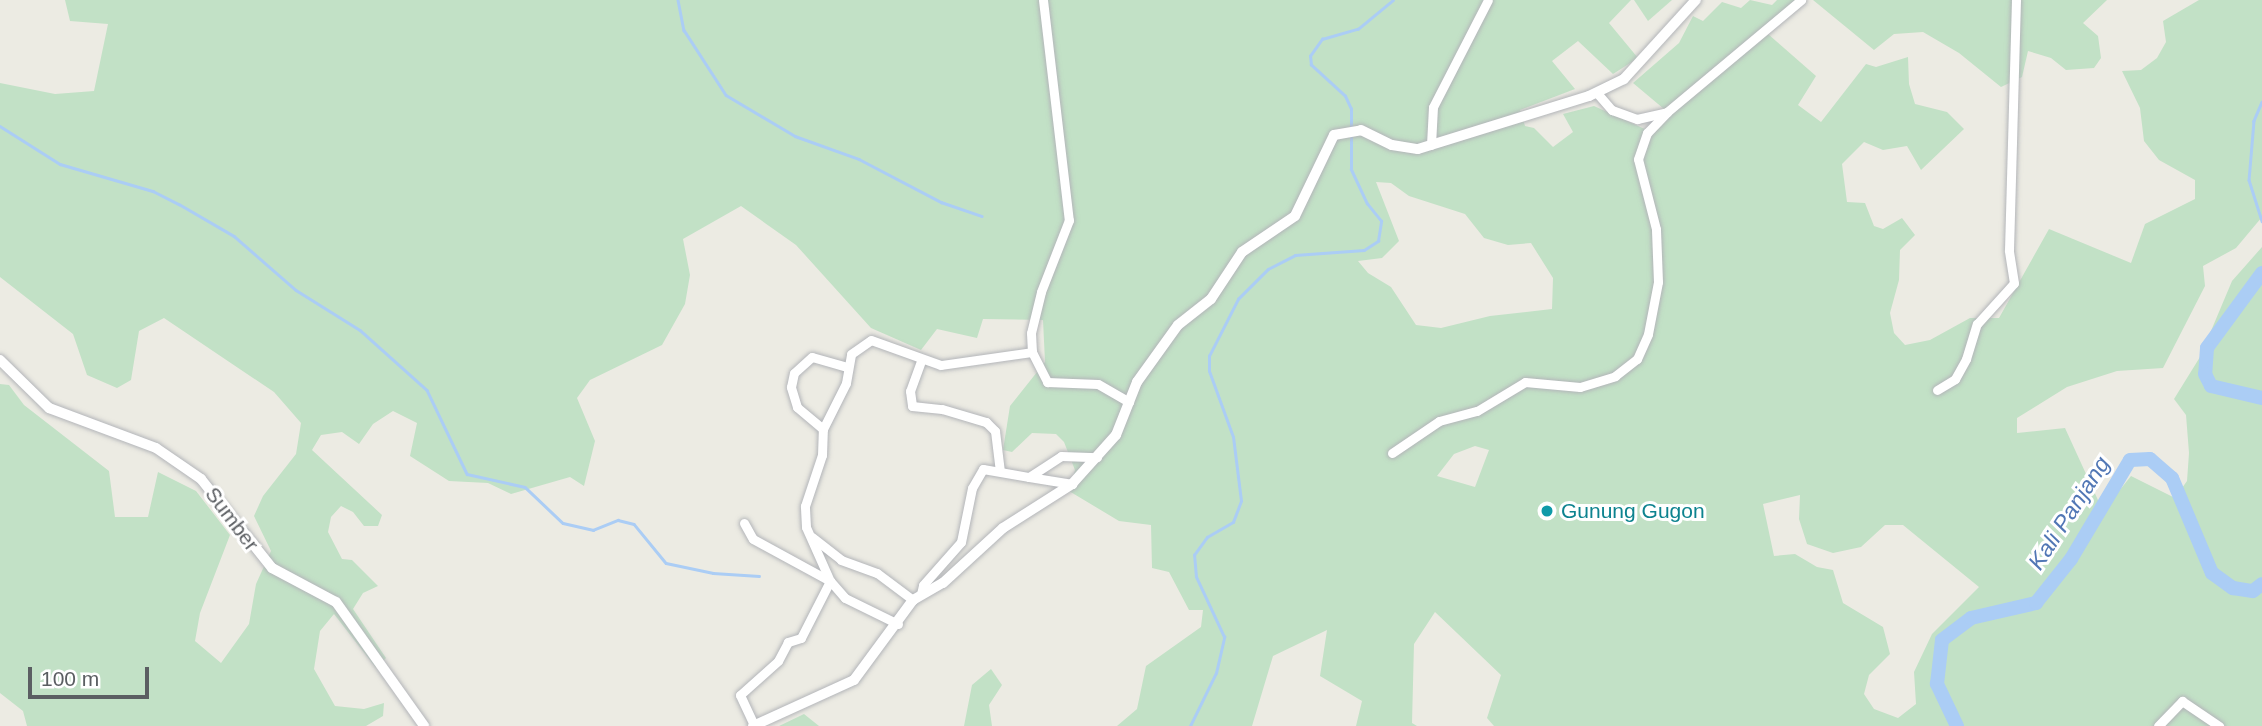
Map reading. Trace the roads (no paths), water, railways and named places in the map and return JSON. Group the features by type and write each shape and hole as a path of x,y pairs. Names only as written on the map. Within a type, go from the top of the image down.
{"street":[{"path":"1043,0 1069,220 1041,292 1031,333 1032,352 1047,382 1098,384 1129,402"},
{"path":"1431,145 1433,107 1488,0"},
{"path":"917,597 943,583 1003,528 1072,484 1097,457 1120,428 1143,372 1166,339 1211,299 1242,252 1296,216 1321,170 1326,144 1351,129 1402,148 1431,145 1597,93 1638,66 1696,0"},
{"path":"1392,453 1440,421 1477,411 1525,382 1580,387 1615,376 1637,359 1654,312 1658,256 1638,159 1647,133 1667,112 1801,0"},
{"path":"1937,390 1955,379 1981,317 2014,286 2009,250 2016,0"},
{"path":"1597,93 1612,110 1637,119 1667,112"},
{"path":"830,581 810,536 805,506 822,455 823,429 846,383 847,367 854,349 866,340 921,361 947,365 1032,352"},
{"path":"823,429 797,407 791,387 794,373 812,357 847,367"},
{"name":"Sumber","path":"0,360 50,408 156,447 201,479 228,508 267,564 336,602 424,726"},
{"path":"921,361 910,391 912,406 942,409 986,422 995,430 1000,470"},
{"path":"1029,477 1061,456 1097,457"},
{"path":"830,581 801,638 788,642 778,661 740,695 753,726 854,680 898,624 923,585 961,542 972,488 983,469 1072,484"},
{"path":"744,523 753,539 830,581 855,605 898,624"},
{"path":"810,536 841,560 877,573 917,597"},
{"path":"2158,726 2182,701 2219,726"}],"waterway":[{"path":"678,0 684,30 726,95 795,136 859,159 941,202 982,216"},
{"path":"1351,128 1351,109 1345,96 1311,65 1310,56 1322,39 1358,29 1393,0"},
{"path":"2262,102 2254,121 2249,180 2262,221"},
{"path":"0,126 60,164 153,191 234,236 296,290 360,330 427,390 467,474 525,487 563,523 593,530 618,520 634,524 666,563 713,573 759,576"},
{"path":"1190,726 1216,673 1224,637 1196,577 1194,555 1207,537 1233,522 1241,501 1233,437 1209,371 1209,356 1238,299 1268,269 1295,255 1364,250 1378,241 1381,221 1367,204 1351,169 1351,135"},
{"name":"Kali Panjang","path":"2262,273 2207,348 2205,374 2211,386 2262,398"},
{"name":"Kali Panjang","path":"1957,726 1937,684 1942,640 1971,618 2036,603 2071,559 2130,460 2150,459 2172,478 2212,573 2233,588 2253,591 2262,584"}],"place":[{"name":"Gunung Gugon","path":"1547,511"}]}
